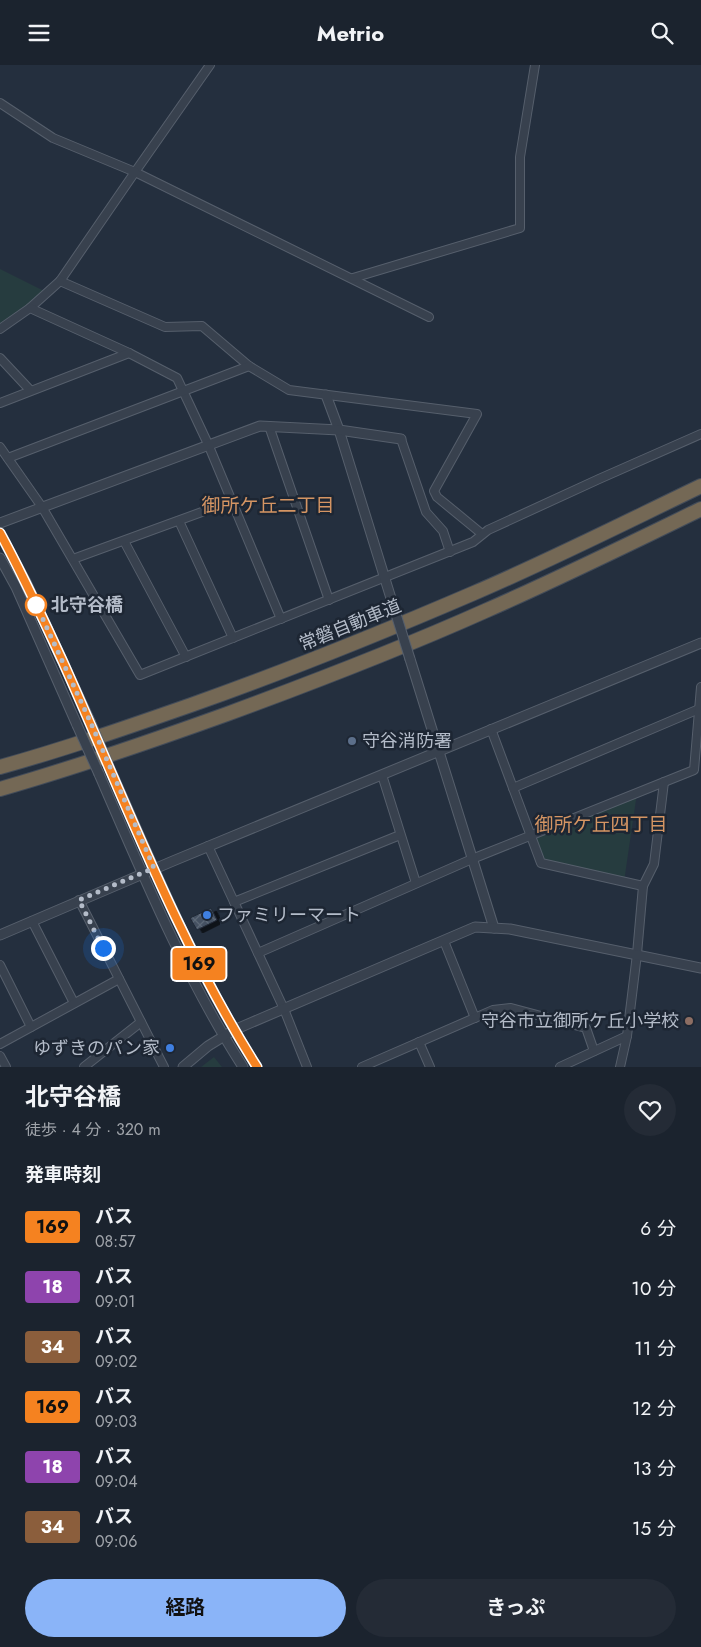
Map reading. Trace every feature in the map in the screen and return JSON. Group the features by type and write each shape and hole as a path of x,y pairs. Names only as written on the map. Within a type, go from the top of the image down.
{"highway":[{"name":"常磐自動車道","path":"0,767 154,718 305,663 476,593 701,486"},
{"path":"0,791 163,737 284,693 382,654 509,600 701,509"}],"street":[{"path":"0,329 30,308 60,281 210,65"},
{"path":"353,278 520,228 520,157 535,65"},
{"path":"0,103 53,138 135,172 429,317"},
{"path":"60,281 165,327 202,326 249,366 289,390 477,415 434,491 437,497 482,534"},
{"path":"30,308 129,353 177,378 208,444 281,619"},
{"path":"0,403 129,353"},
{"path":"0,358 30,390"},
{"path":"8,457 249,366"},
{"path":"326,395 339,430 494,928"},
{"path":"0,523 260,425 339,430 401,439 426,512 443,531 450,552"},
{"path":"268,426 329,600"},
{"path":"0,447 42,507 140,675 450,552 473,542 482,534 590,483 701,434"},
{"path":"72,559 232,501"},
{"path":"179,521 233,638"},
{"path":"0,533 26,582 90,721 154,868 208,982 257,1067"},
{"path":"124,541 186,657"},
{"path":"0,558 16,587 142,874 196,984 243,1067"},
{"path":"0,935 154,868 701,643"},
{"path":"258,953 472,859 694,770 701,687"},
{"path":"513,788 699,709"},
{"path":"491,729 541,863 643,886"},
{"path":"382,775 416,883"},
{"path":"620,1067 627,1036 643,886 654,864 664,782"},
{"path":"234,902 400,835"},
{"path":"208,846 284,1009 307,1067"},
{"path":"79,900 164,1067"},
{"path":"32,921 74,1003"},
{"path":"183,1067 224,1035 234,1030 475,927 510,929 701,968"},
{"path":"444,941 475,1018"},
{"path":"0,965 31,1027"},
{"path":"0,1043 119,979"},
{"path":"362,1067 493,1010 511,1008 586,1029 594,1051"},
{"path":"84,1067 141,1022"},
{"path":"561,1067 627,1036"},
{"path":"419,1042 430,1067"},
{"path":"0,1057 6,1067"}],"green space":[{"path":"0,269 48,293 0,329"},
{"path":"637,793 624,882 541,863 530,836"},
{"path":"214,1057 222,1067 201,1067"}],"building":[{"path":"211,908 217,920 197,930 190,918"}],"bus line":[{"name":"169","path":"0,533 26,582 182,928 208,982 257,1067"}],"place":[{"name":"北守谷橋","path":"36,605"},
{"name":"守谷消防署","path":"352,741"},
{"name":"ファミリーマート","path":"207,915"},
{"name":"守谷市立御所ケ丘小学校","path":"689,1021"},
{"name":"ゆずきのパン家","path":"170,1048"}],"district":[{"name":"御所ケ丘二丁目","path":"268,505"},
{"name":"御所ケ丘四丁目","path":"601,824"}],"route":[{"path":"36,605 34,600 90,721 154,868 79,900 103,948"}]}
